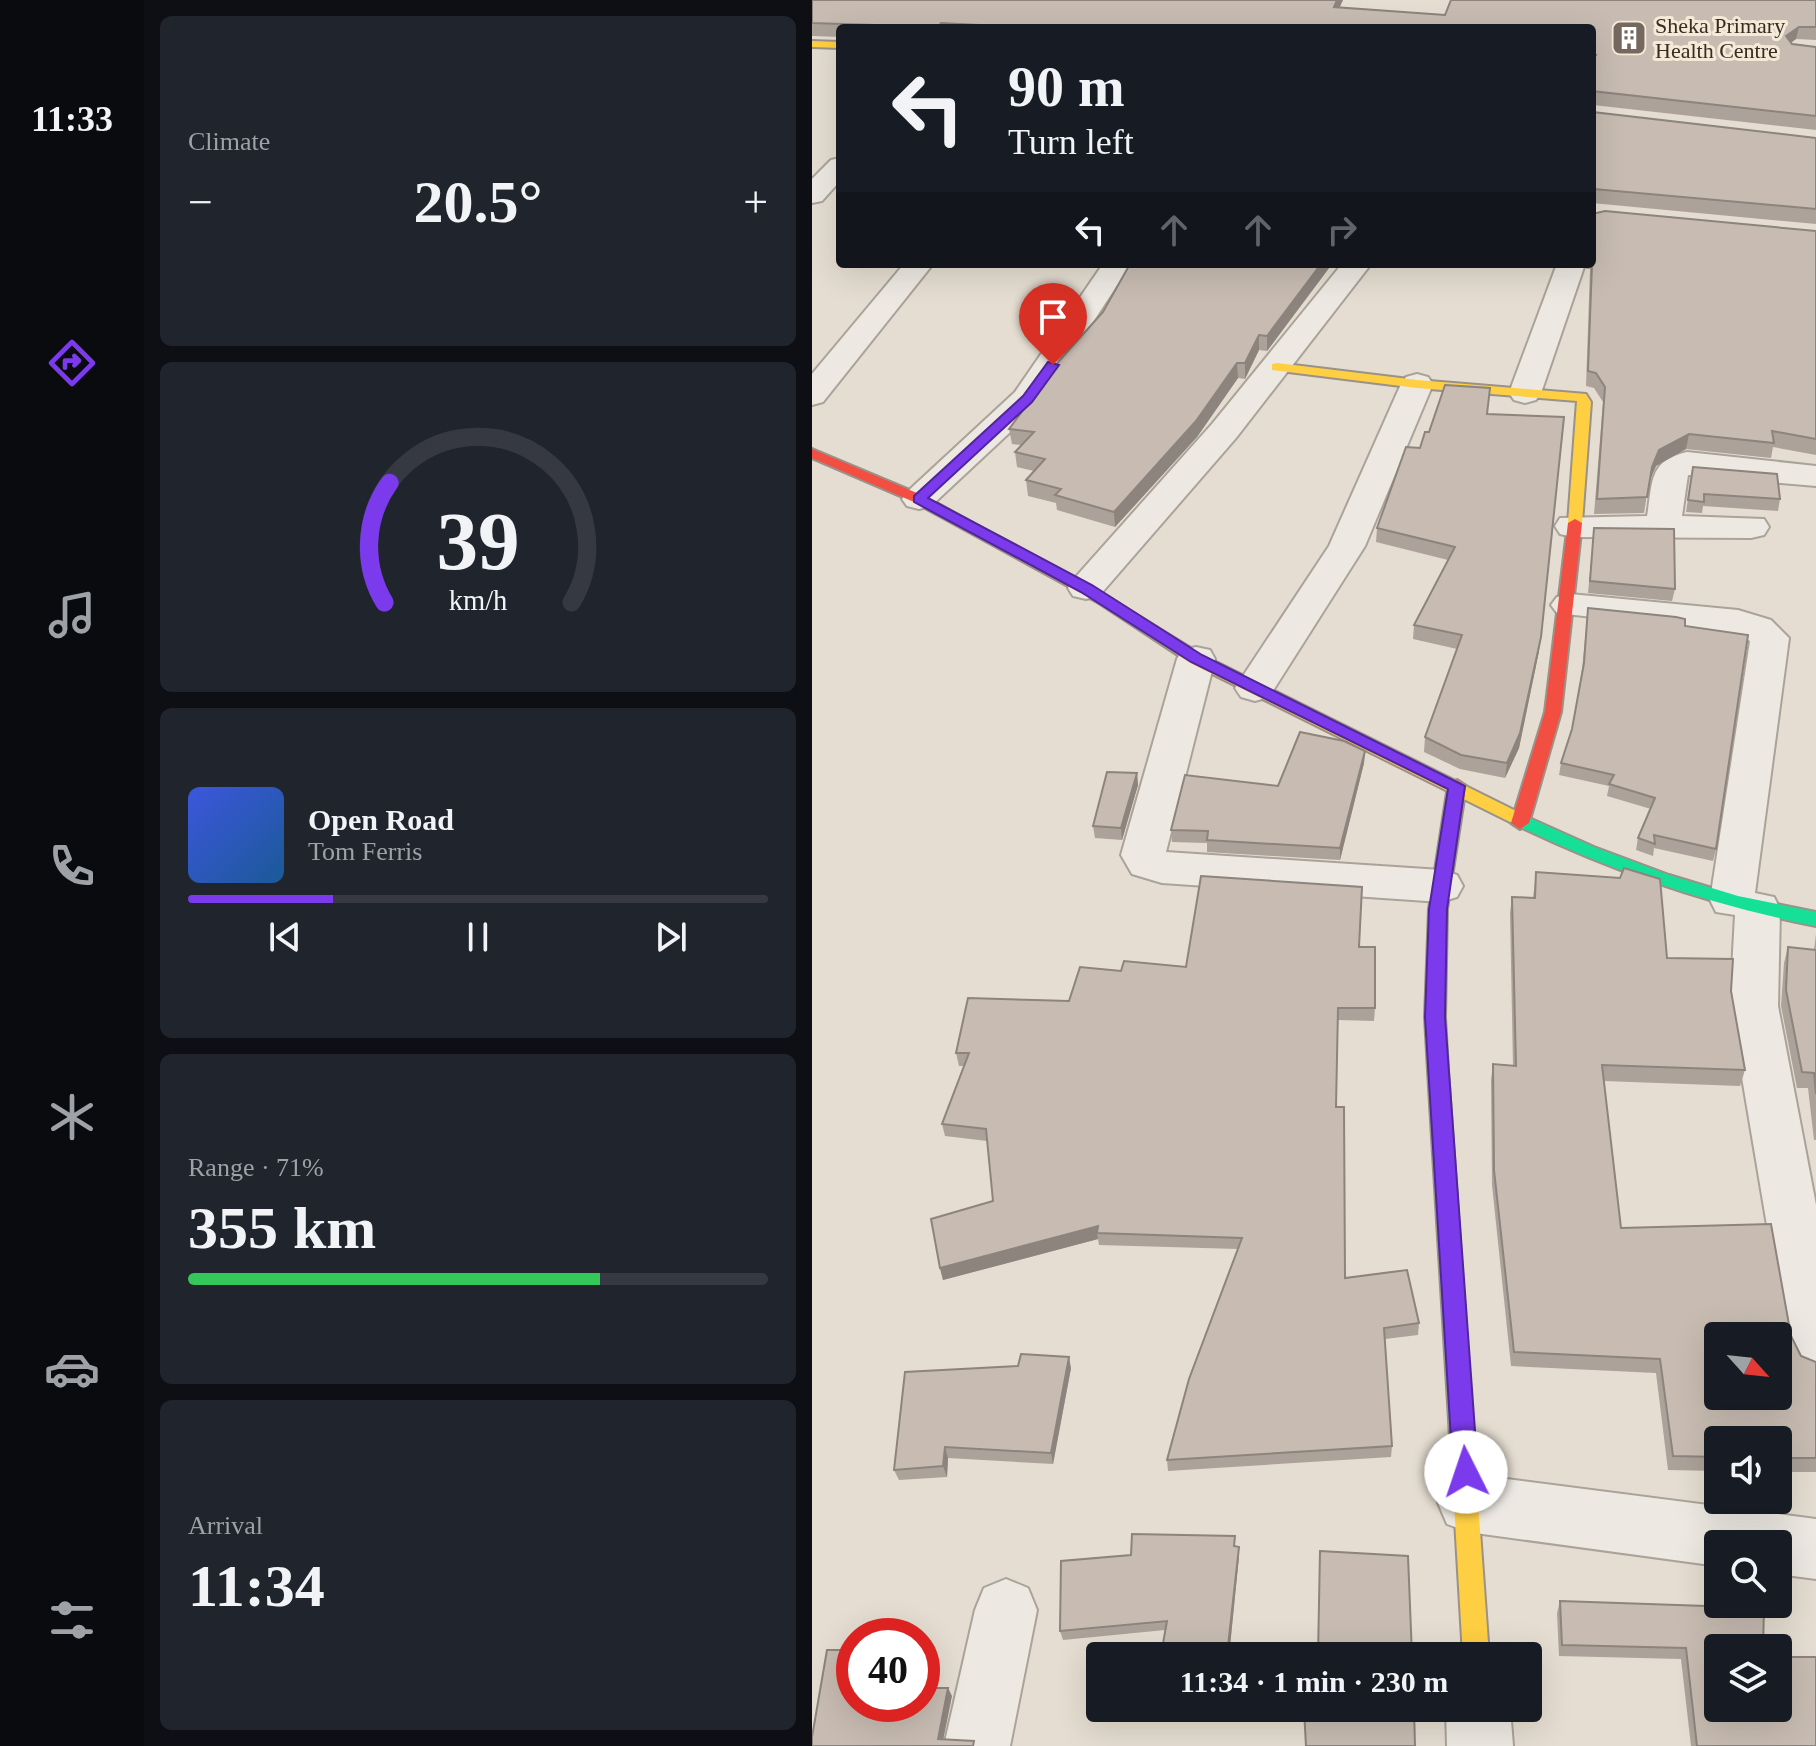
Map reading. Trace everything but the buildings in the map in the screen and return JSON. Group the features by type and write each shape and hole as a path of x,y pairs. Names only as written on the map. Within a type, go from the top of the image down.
{"street":[{"path":"812,44 836,45"},
{"path":"812,195 836,170"},
{"path":"812,395 916,268"},
{"path":"919,499 1027,399 1114,268"},
{"path":"1086,588 1277,367 1354,268"},
{"path":"1525,393 1570,268"},
{"path":"1277,367 1417,384 1581,397 1584,402 1573,526 1570,605 1553,715 1520,823"},
{"path":"1255,688 1347,546 1417,384"},
{"path":"812,453 919,499 1086,588 1196,659 1457,786 1520,823 1587,854 1745,904 1816,919"},
{"path":"1662,529 1672,470 1678,465 1687,462 1816,476"},
{"path":"1573,526 1662,529 1751,527"},
{"path":"1570,605 1738,622 1758,628 1770,638 1745,904 1754,1006 1816,1350"},
{"path":"1196,659 1143,855 1147,863 1162,867 1441,886"},
{"path":"1457,786 1441,886 1435,1017 1475,1642"},
{"path":"1468,1503 1704,1534"},
{"path":"1792,1546 1816,1549"},
{"path":"977,1746 1006,1610"},
{"path":"1479,1722 1480,1746"}],"traffic: fast":[{"path":"1516,818 1588,852 1662,880 1738,902 1816,919"},
{"path":"1438,1071 1466,1503"}],"traffic: slow":[{"path":"812,44 836,45"},
{"path":"1277,367 1417,384 1581,397 1584,402 1575,523"},
{"path":"1104,600 1196,659 1516,818"},
{"path":"1466,1503 1475,1642"}],"traffic: jam":[{"path":"812,453 919,499 1104,600"},
{"path":"1520,823 1553,712 1575,523"},
{"path":"1438,1071 1435,1017 1438,909 1457,786"}],"place":[{"name":"Sheka Primary Health Centre","path":"1629,38"}],"route":[{"path":"1053,365 1027,399 919,499 1086,588 1196,659 1457,786 1438,909 1435,1017 1466,1472"}]}
